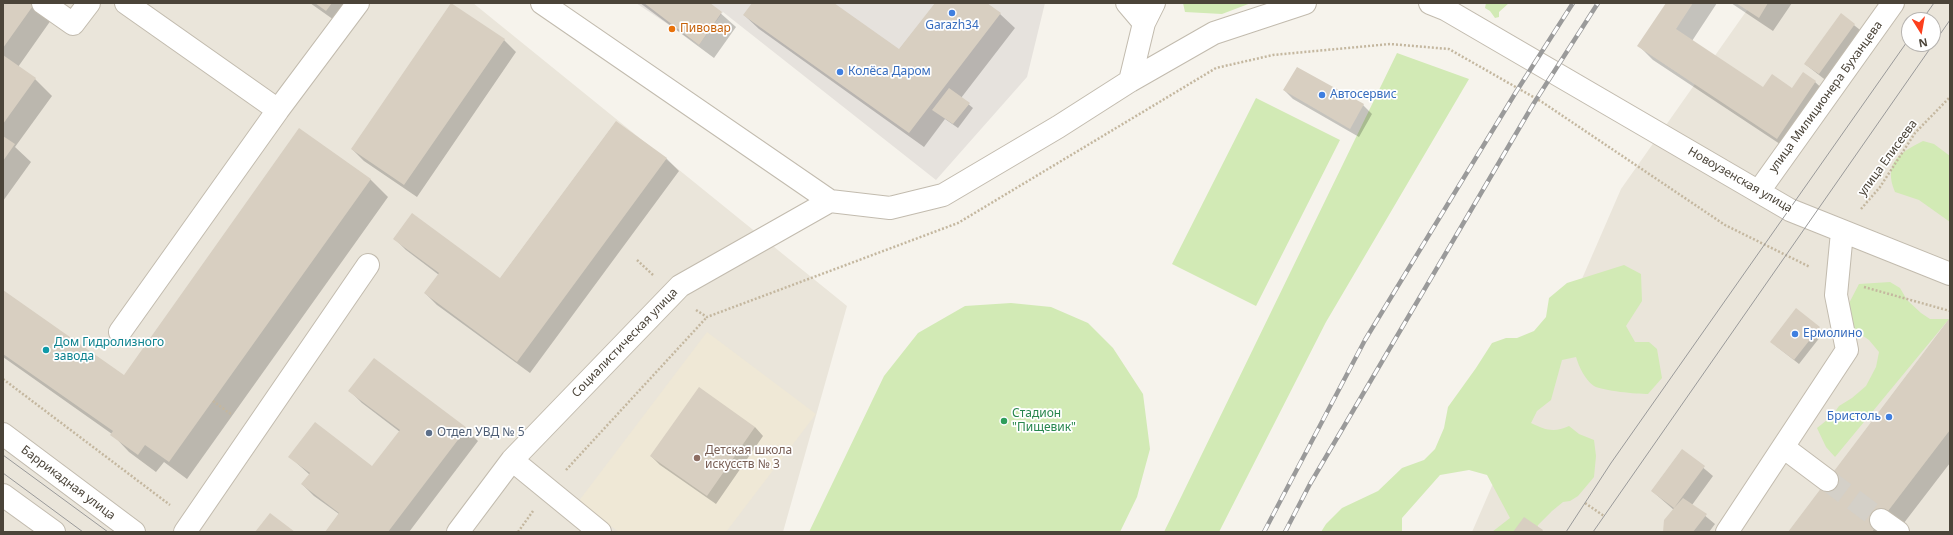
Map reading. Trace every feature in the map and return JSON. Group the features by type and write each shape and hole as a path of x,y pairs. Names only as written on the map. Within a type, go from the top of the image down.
{"street":[{"path":"43,3 73,24 89,3"},
{"path":"126,3 278,110"},
{"path":"120,332 278,110 358,3"},
{"path":"542,3 830,201 890,208 942,195 1058,127 1130,81 1214,33 1305,3"},
{"path":"1127,3 1144,23"},
{"path":"1130,81 1144,23 1154,3"},
{"name":"Новоузенская улица","path":"1430,3 1445,9 1541,63 1790,210 1950,274"},
{"name":"улица Милиционера Буханцева","path":"1758,190 1893,3"},
{"name":"Социалистическая улица","path":"458,532 512,460 680,286 830,201"},
{"path":"1727,532 1847,350 1836,295 1842,232"},
{"path":"189,527 368,265"},
{"name":"Баррикадная улица","path":"3,434 134,532"},
{"path":"1783,447 1827,480"},
{"path":"512,460 600,532"},
{"path":"3,495 54,532"}],"path":[{"path":"1273,55 1390,44 1449,49 1542,102 1725,226 1838,280 1950,311"},
{"name":"улица Елисеева","path":"1842,232 1880,188 1915,133 1950,97"},
{"path":"637,260 673,293 707,317"},
{"path":"518,532 548,489 707,317 843,266"},
{"path":"3,379 189,527"},
{"path":"1585,503 1604,516"}],"shaded area":[{"path":"3,3 473,3 847,306 783,532 3,532"},
{"path":"636,3 1045,3 1027,77 936,180 723,12 699,45"},
{"path":"1752,3 1950,3 1950,532 1472,532 1621,189"},
{"name":"Детская школа искусств № 3","path":"707,332 816,414 726,532 619,532 578,502"}],"green space":[{"path":"1183,3 1251,3 1222,14 1185,12"},
{"path":"1486,3 1509,3 1499,12 1499,17 1495,18 1490,11 1485,8"},
{"path":"1397,53 1469,79 1326,322 1219,532 1164,532"},
{"path":"1256,98 1340,140 1256,306 1172,264"},
{"path":"1923,141 1934,144 1950,156 1950,222 1919,200 1895,192 1892,182 1892,166 1900,155"},
{"path":"1624,265 1641,274 1642,301 1626,326 1635,342 1649,342 1657,349 1662,378 1648,394 1612,391 1594,386 1583,373 1576,357 1562,360 1551,400 1537,411 1531,423 1550,430 1569,426 1579,434 1594,440 1596,456 1594,477 1578,496 1570,501 1563,502 1552,511 1538,525 1536,532 1492,532 1510,518 1487,475 1469,470 1440,475 1402,518 1402,532 1321,532 1326,524 1342,508 1378,491 1402,468 1424,460 1435,449 1444,428 1448,407 1492,343 1506,338 1517,338 1534,331 1546,317 1549,298 1567,283"},
{"path":"1890,282 1900,288 1907,300 1930,319 1949,319 1835,457 1826,447 1817,428 1832,416 1839,406 1852,398 1866,386 1876,367 1879,352 1869,340 1850,327 1846,309 1859,284"},
{"name":"Стадион \"Пищевик\"","path":"1011,303 1051,307 1088,323 1113,348 1143,394 1150,449 1137,497 1120,532 809,532 884,376 918,333 965,306"}],"building":[{"path":"3,3 35,3 3,48"},
{"path":"315,3 332,3 326,11"},
{"path":"451,3 505,39 404,185 351,149"},
{"path":"644,3 710,3 722,12 699,45"},
{"path":"752,3 834,3 899,49 935,3 987,3 1001,13 909,133 743,15"},
{"path":"1666,3 1693,3 1676,29 1763,87 1772,74 1792,88 1803,72 1816,81 1777,139 1637,46"},
{"path":"1736,3 1768,3 1759,18"},
{"path":"1841,13 1855,24 1819,74 1804,64"},
{"path":"3,55 36,78 3,124"},
{"path":"1297,67 1364,104 1350,129 1283,90"},
{"path":"949,88 970,103 953,124 932,110"},
{"path":"616,121 667,158 517,362 424,293 439,273 393,239 412,213 500,278"},
{"path":"299,128 371,179 169,462 145,445 138,455 110,435 113,431 3,354 3,290 124,375"},
{"path":"3,136 15,144 3,161"},
{"name":"Ермолино","path":"1796,308 1820,327 1794,360 1770,342"},
{"path":"1949,319 1950,430 1872,532 1788,532"},
{"path":"374,358 467,428 388,532 325,532 339,513 301,484 310,473 288,457 315,422 372,466 400,430 348,391"},
{"path":"699,387 755,427 707,496 650,456"},
{"path":"1682,449 1705,466 1674,508 1651,491"},
{"path":"1683,498 1707,514 1693,532 1663,532 1664,520"},
{"path":"270,513 295,532 255,532"},
{"path":"1524,517 1543,530 1542,532 1513,532"}],"tunnel":[{"path":"1827,480 1881,520"}],"tram line":[{"path":"1928,12 1934,3"},
{"path":"1593,532 1950,20"},
{"path":"1566,532 1611,463 1901,50"},
{"path":"3,455 108,532"},
{"path":"3,473 83,532"}],"railway":[{"path":"1264,532 1365,340 1516,92 1573,3"},
{"path":"1285,532 1310,484 1534,103 1598,3"}],"place":[{"name":"Garazh34","path":"952,13"},
{"name":"Пивовар","path":"672,29"},
{"name":"Колёса Даром","path":"840,72"},
{"name":"Автосервис","path":"1322,95"},
{"name":"Ермолино","path":"1795,334"},
{"name":"Дом Гидролизного завода","path":"46,350"},
{"name":"Бристоль","path":"1889,417"},
{"name":"Стадион \"Пищевик\"","path":"1004,421"},
{"name":"Отдел УВД № 5","path":"429,433"},
{"name":"Детская школа искусств № 3","path":"697,458"}]}
